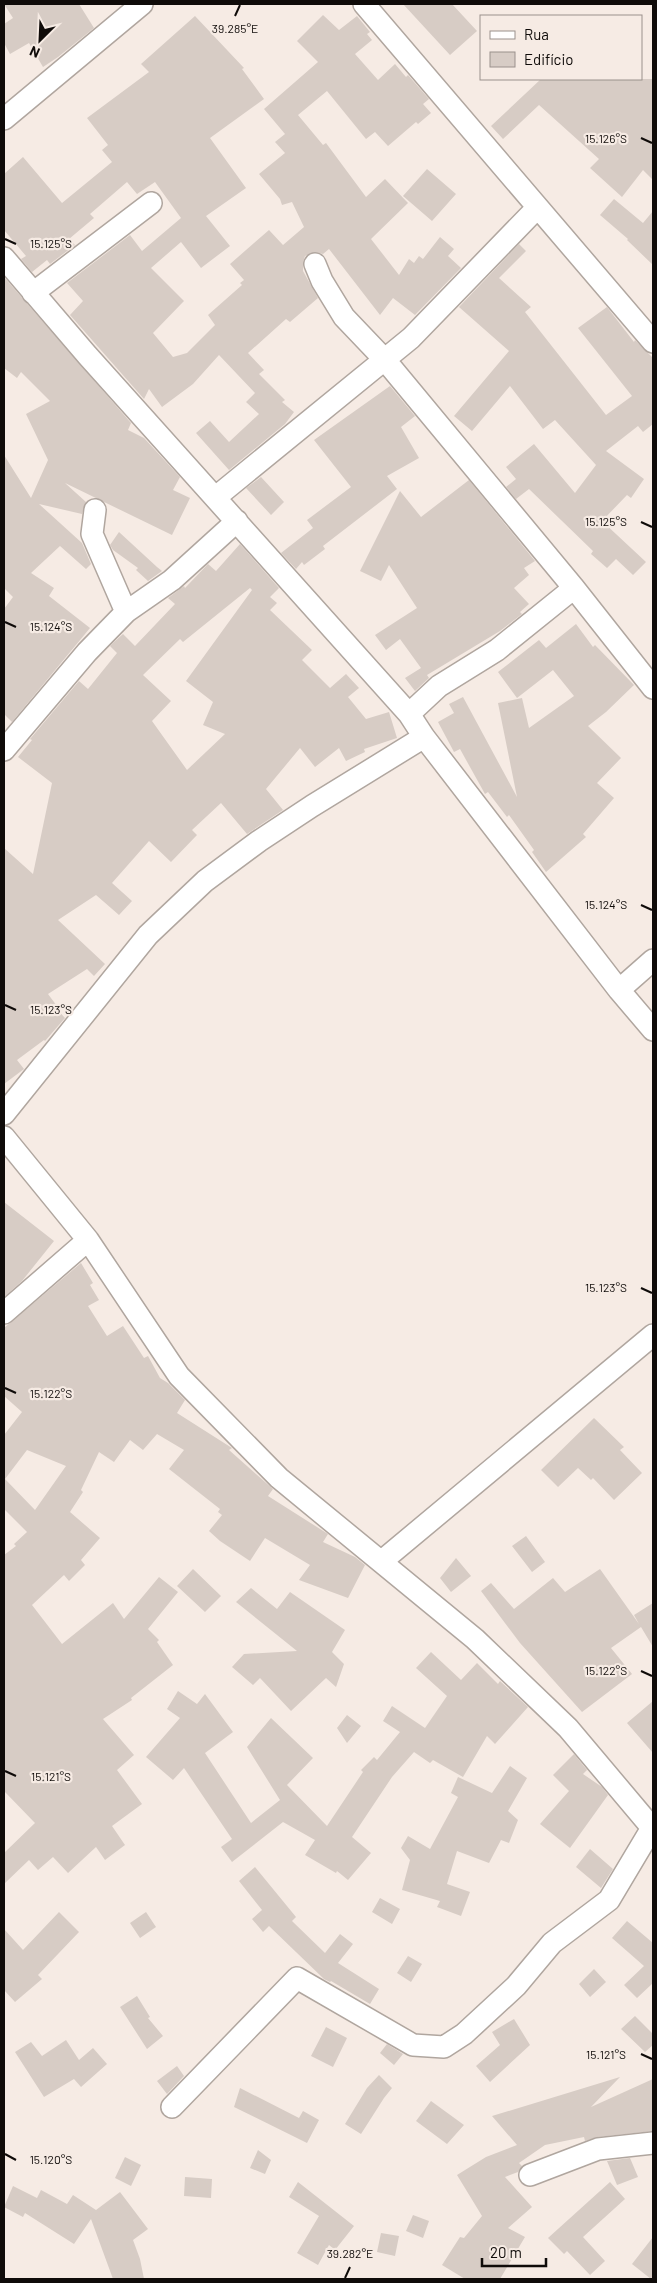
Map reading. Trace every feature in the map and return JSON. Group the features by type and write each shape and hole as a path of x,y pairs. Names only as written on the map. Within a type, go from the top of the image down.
{"street":[{"path":"4,119 142,4"},
{"path":"364,4 653,342"},
{"path":"33,293 151,202"},
{"path":"216,497 411,338 537,208"},
{"path":"4,258 87,355 409,714 424,737 619,990 653,1030"},
{"path":"315,264 322,281 344,317 384,360 574,588 653,688"},
{"path":"95,510 92,534 126,612"},
{"path":"4,750 87,652 126,612 172,580 237,521"},
{"path":"409,714 440,686 497,650 574,588"},
{"path":"4,1114 148,935 205,881 282,826 381,761 424,737"},
{"path":"619,990 653,960"},
{"path":"4,1137 88,1240 179,1376 279,1478 475,1639 568,1728 653,1828 609,1900 552,1943 516,1986 464,2034 444,2047 413,2045 298,1978 172,2107"},
{"path":"4,1314 88,1240"},
{"path":"382,1561 653,1335"},
{"path":"530,2175 598,2149 653,2142"}],"building":[{"path":"4,4 79,4 94,28 43,67 29,43 10,54 4,43 4,24 13,18"},
{"path":"403,4 452,4 477,31 450,55"},
{"path":"323,15 339,30 357,16 370,32 367,34 372,40 355,54 378,80 395,64 406,77 408,75 429,99 423,104 431,113 418,124 416,122 388,146 375,132 366,139 327,91 298,115 323,145 326,143 366,197 385,179 408,203 371,239 399,275 409,259 414,263 419,256 423,259 440,237 454,249 448,256 461,268 415,315 393,298 380,315 329,249 323,254 316,252 305,256 303,271 318,298 290,322 286,319 248,353 264,370 259,374 285,400 282,402 294,412 285,424 229,470 196,433 210,421 229,442 259,414 246,402 255,393 219,355 193,384 162,407 149,389 144,399 70,315 83,301 67,283 130,235 142,251 181,218 155,182 137,194 127,182 90,214 94,218 69,239 75,245 50,264 47,260 32,272 21,259 26,256 4,230 4,174 23,157 62,203 112,162 102,150 108,145 87,118 149,72 141,64 195,16 244,68 242,69 264,99 210,138 246,188 206,216 230,246 201,268 181,242 151,268 184,301 153,333 173,357 187,353 215,325 208,315 242,285 240,283 244,280 230,264 269,230 283,245 304,227 292,202 282,205 280,199 259,174 285,153 275,142 285,134 264,109 318,62 297,41"},
{"path":"653,79 653,180 643,170 622,197 590,168 599,159 539,105 503,139 491,126 540,80"},
{"path":"427,169 456,194 432,221 403,196"},
{"path":"614,199 643,223 653,211 653,265 628,239 600,215"},
{"path":"519,244 526,251 499,278 531,307 525,312 606,415 632,396 578,328 607,307 634,342 635,340 653,358 653,424 643,432 638,426 606,451 644,479 631,498 627,495 602,521 646,562 633,575 616,559 607,568 591,554 593,551 529,489 516,499 506,487 516,479 506,467 534,444 575,493 596,465 555,420 543,429 510,386 472,431 454,416 509,351 459,307"},
{"path":"4,277 131,423 128,430 144,438 180,477 173,490 190,498 172,535 65,483 86,502 82,514 39,504 82,543 91,564 86,569 60,546 31,573 54,588 49,596 90,628 12,722 4,714 4,609 13,597 4,588 4,455 31,498 48,460 26,414 50,401 21,372 17,378 4,368"},
{"path":"390,386 415,416 401,427 419,458 387,476 397,489 323,546 325,549 304,565 302,562 296,569 281,553 313,528 307,520 351,487 314,440"},
{"path":"261,477 284,502 271,515 246,488"},
{"path":"469,480 535,561 524,568 529,575 514,588 529,604 520,612 522,614 500,631 427,675 429,678 415,691 405,678 421,668 400,639 386,650 375,635 417,608 389,565 381,581 360,571 400,491 421,517"},
{"path":"119,532 162,571 148,581 136,570 138,568 113,550 110,545"},
{"path":"240,544 279,588 270,597 277,603 270,610 312,650 302,660 330,688 346,674 359,688 348,697 366,719 389,712 397,738 364,749 365,752 346,761 339,748 315,767 300,748 266,789 283,810 247,834 221,803 192,830 197,835 171,862 149,841 112,883 132,901 119,915 96,895 58,920 105,964 94,976 87,969 48,994 57,1006 55,1007 65,1018 45,1041 17,1060 24,1069 4,1084 4,848 33,874 52,783 18,757 32,740 30,739 79,681 88,689 117,653 110,646 113,643 123,634 135,646 175,604 168,598 184,586 185,588 208,564 216,571","holes":["250,588 252,590 186,681 213,702 203,725 225,734 187,770 152,721 171,701 143,675 180,639 183,642"]},
{"path":"576,624 593,647 595,645 634,685 606,712 588,726 621,758 597,783 614,798 583,834 586,837 546,872 532,852 534,850 509,815 507,817 488,792 485,794 460,749 454,752 438,722 454,713 449,704 463,697 517,797 498,703 522,698 529,728 574,696 553,670 517,698 498,672 539,640 546,648"},
{"path":"4,1202 54,1241 22,1281 4,1297"},
{"path":"81,1263 93,1283 90,1285 99,1300 88,1306 107,1336 123,1326 144,1358 148,1356 160,1378 168,1383 185,1400 177,1413 232,1448 229,1450 273,1489 268,1496 328,1534 323,1542 355,1557 365,1565 348,1598 299,1580 310,1565 265,1538 250,1561 220,1541 209,1531 222,1515 218,1512 220,1509 169,1469 184,1450 157,1434 143,1450 130,1440 114,1462 99,1452 81,1490 83,1492 70,1512 100,1538 81,1560 85,1565 69,1581 64,1575 32,1605 62,1644 113,1603 124,1619 159,1577 178,1592 148,1629 159,1640 157,1642 173,1665 131,1698 132,1700 103,1719 134,1755 117,1770 142,1804 112,1826 125,1845 105,1860 96,1847 68,1873 53,1857 38,1870 29,1860 4,1884 4,1853 35,1823 4,1791 4,1555 16,1546 14,1544 27,1532 4,1509 4,1435 22,1412 4,1396 4,1328","holes":["27,1450 66,1466 35,1510 5,1479"]},
{"path":"594,1418 624,1447 620,1450 642,1473 614,1500 593,1478 591,1480 578,1468 558,1487 541,1470"},
{"path":"526,1536 545,1562 532,1572 512,1546"},
{"path":"456,1558 471,1576 451,1592 440,1578"},
{"path":"193,1569 221,1596 205,1612 177,1586"},
{"path":"600,1569 639,1624 634,1615 653,1603 653,1647 641,1627 611,1648 632,1674 582,1712 520,1643 481,1591 491,1583 514,1609 553,1578 565,1592"},
{"path":"251,1588 277,1609 290,1592 345,1630 332,1652 344,1664 336,1687 326,1678 291,1711 260,1678 253,1685 232,1667 244,1654 297,1651 236,1602"},
{"path":"431,1652 461,1680 477,1663 498,1684 500,1681 528,1707 495,1744 487,1736 463,1777 433,1760 430,1763 414,1752 392,1777 352,1837 371,1853 348,1880 337,1871 336,1873 305,1855 315,1840 283,1822 232,1862 221,1847 232,1839 184,1768 173,1780 146,1757 180,1718 167,1709 178,1691 197,1704 205,1694 233,1732 205,1753 251,1823 280,1800 247,1747 271,1718 313,1758 287,1785 327,1826 363,1772 361,1770 374,1757 377,1760 400,1732 383,1721 392,1706 425,1728 447,1696 416,1668"},
{"path":"653,1701 653,1753 627,1723"},
{"path":"347,1715 361,1726 347,1743 337,1728"},
{"path":"574,1754 587,1770 583,1774 602,1787 608,1795 570,1848 540,1824 569,1791 553,1775"},
{"path":"510,1766 527,1778 508,1811 518,1820 509,1843 501,1840 489,1863 457,1851 447,1884 470,1892 461,1916 437,1907 440,1901 402,1890 410,1860 401,1848 408,1836 430,1849 458,1797 451,1793 458,1777 492,1793"},
{"path":"590,1849 613,1869 601,1888 576,1867"},
{"path":"255,1867 296,1917 292,1921 325,1953 340,1934 353,1944 338,1963 379,1989 370,2004 331,1981 324,1979 269,1926 263,1932 252,1919 262,1910 239,1881"},
{"path":"380,1898 400,1909 392,1924 372,1912"},
{"path":"59,1912 79,1932 38,1975 42,1979 15,2002 4,1990 4,1929 23,1950"},
{"path":"146,1912 156,1927 140,1938 130,1923"},
{"path":"627,1921 653,1943 653,1983 637,1998 624,1985 644,1966 612,1938"},
{"path":"408,1956 422,1964 411,1982 397,1973"},
{"path":"594,1969 606,1982 590,1997 579,1984"},
{"path":"137,1996 150,2017 148,2018 163,2036 147,2049 120,2007"},
{"path":"635,2016 653,2034 653,2045 645,2052 621,2029"},
{"path":"514,2019 530,2045 490,2082 476,2066 500,2045 492,2032"},
{"path":"326,2027 347,2038 333,2067 311,2056"},
{"path":"66,2040 79,2060 93,2048 107,2064 81,2087 74,2079 44,2097 15,2052 31,2042 42,2056"},
{"path":"387,2044 403,2054 394,2065 380,2053"},
{"path":"177,2066 184,2076 167,2094 157,2081"},
{"path":"379,2075 392,2088 361,2134 345,2124 367,2088"},
{"path":"620,2077 591,2107 653,2079 653,2131 597,2137 585,2141 584,2137 545,2145 519,2163 522,2166 518,2172 505,2177 532,2207 508,2228 525,2237 500,2279 465,2279 442,2265 460,2237 464,2238 482,2216 457,2175 486,2157 517,2145 492,2116"},
{"path":"240,2088 299,2118 303,2111 319,2120 307,2143 234,2107"},
{"path":"431,2101 464,2125 447,2144 416,2121"},
{"path":"258,2150 271,2160 265,2174 250,2168"},
{"path":"125,2157 141,2165 131,2186 115,2178"},
{"path":"630,2158 638,2177 617,2185 607,2161"},
{"path":"185,2177 212,2179 211,2198 184,2196"},
{"path":"298,2182 354,2226 335,2250 329,2245 318,2265 297,2253 319,2216 289,2197"},
{"path":"610,2182 625,2199 583,2237 605,2261 590,2275 567,2251 564,2254 548,2238"},
{"path":"13,2186 37,2198 41,2190 67,2204 73,2195 96,2210 120,2192 148,2229 133,2240 140,2259 144,2279 113,2279 91,2219 74,2244 25,2213 23,2217 4,2207"},
{"path":"413,2215 429,2221 423,2238 406,2231"},
{"path":"381,2233 399,2236 395,2256 377,2252"},
{"path":"653,2237 653,2279 651,2279 632,2264"}]}
